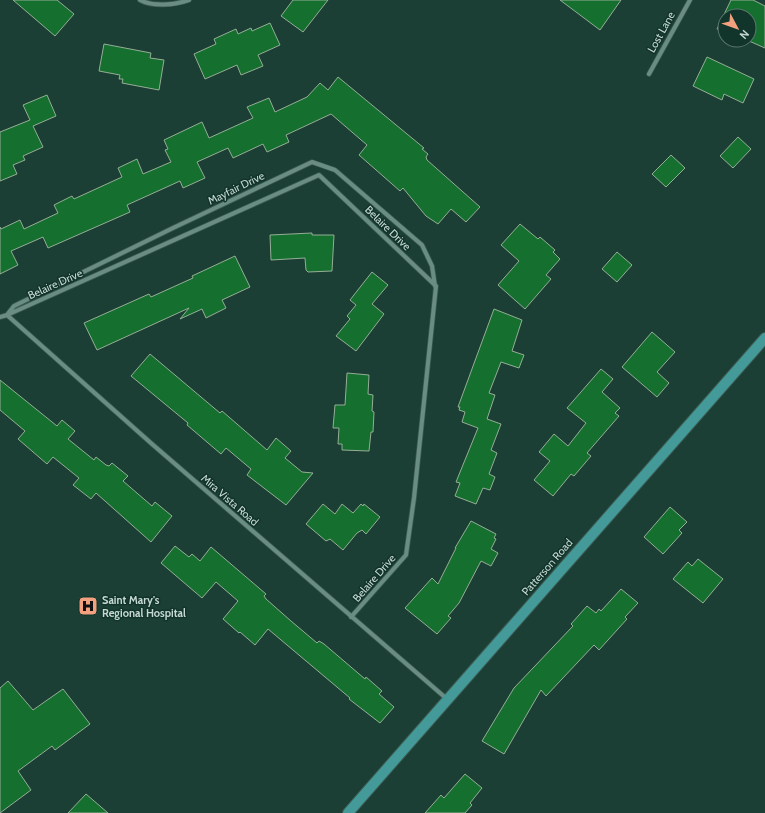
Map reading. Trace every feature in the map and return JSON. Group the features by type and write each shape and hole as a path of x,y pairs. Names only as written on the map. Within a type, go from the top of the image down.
{"main road":[{"name":"Patterson Road","path":"348,813 449,700 765,338"}],"street":[{"path":"140,0 148,4 181,2 189,0"},
{"name":"Lost Lane","path":"649,74 690,0"},
{"name":"Mayfair Drive","path":"7,316 14,306 312,162 335,170 422,245 432,266 436,286"},
{"name":"Belaire Drive","path":"7,316 319,175 436,286 414,498 406,555 351,617"},
{"path":"0,317 7,316"},
{"name":"Mira Vista Road","path":"7,316 351,617 449,700"}],"building":[{"path":"13,0 57,0 74,14 55,36"},
{"path":"293,0 328,0 303,32 281,16"},
{"path":"560,0 621,0 600,30"},
{"path":"731,0 753,0 765,6 765,48 757,44 757,8 727,8"},
{"path":"270,23 280,45 258,55 263,66 241,75 237,65 205,79 194,54 216,44 214,39 236,29 238,34 251,28 252,31"},
{"path":"104,44 151,53 150,58 164,60 159,90 122,83 123,79 119,79 120,75 99,71"},
{"path":"707,57 754,79 743,103 724,94 722,100 693,86"},
{"path":"338,77 424,148 422,149 428,154 426,157 427,160 480,207 466,222 451,209 438,224 426,216 403,188 400,191 359,155 367,145 331,114 286,135 289,142 267,152 263,144 233,158 228,148 197,162 205,178 183,188 180,181 127,205 130,212 48,248 43,237 11,251 18,265 0,274 0,227 1,229 20,220 24,229 58,213 54,205 72,196 74,199 122,177 118,168 137,159 143,174 171,162 165,150 168,149 164,140 202,122 209,138 253,118 247,107 269,98 275,112 307,97 320,83 328,90"},
{"path":"47,95 56,116 33,126 43,147 23,156 25,160 13,165 17,174 0,181 0,132 30,120 23,105"},
{"path":"738,137 751,149 733,168 720,156"},
{"path":"671,155 685,168 666,187 652,174"},
{"path":"520,224 538,239 540,237 555,250 553,252 560,259 546,275 551,279 525,309 498,285 519,261 501,245"},
{"path":"312,233 312,235 334,235 332,271 308,272 306,270 305,258 271,260 270,235"},
{"path":"617,252 632,265 617,282 602,269"},
{"path":"235,256 250,287 222,300 226,308 206,318 202,309 180,319 189,308 97,350 84,323 149,294 151,297 193,278 192,276"},
{"path":"372,272 388,285 372,304 384,314 356,351 336,336 350,319 347,316 356,305 350,300"},
{"path":"494,309 522,320 512,351 524,355 519,368 501,362 489,393 495,395 487,419 501,424 491,450 497,453 489,474 495,477 490,490 483,488 476,504 455,496 460,483 456,482 478,428 462,422 465,412 459,410 460,407 458,407"},
{"path":"652,332 675,352 657,372 669,383 657,397 622,367"},
{"path":"150,354 220,413 222,411 267,450 276,438 291,451 285,458 302,472 313,473 286,505 247,475 251,469 226,448 221,454 187,425 188,423 131,376"},
{"path":"601,369 613,379 602,392 620,408 615,413 619,416 587,453 591,456 574,476 571,474 553,496 534,480 550,461 539,452 554,434 568,446 586,423 567,408"},
{"path":"347,373 369,375 368,394 373,395 372,411 374,412 373,432 371,432 369,451 342,450 342,444 338,444 339,428 333,428 335,405 345,405"},
{"path":"0,380 57,426 62,420 75,431 68,439 94,460 96,457 109,466 112,463 128,476 123,481 152,506 155,502 172,516 151,542 96,493 91,499 73,485 79,478 53,457 47,464 18,439 25,431 0,410"},
{"path":"323,504 335,514 342,504 353,513 361,504 363,506 364,504 380,517 366,534 362,530 357,533 343,550 330,539 326,541 306,524"},
{"path":"670,507 687,522 679,530 682,533 663,554 644,537"},
{"path":"471,521 496,534 494,538 496,539 491,549 498,553 491,566 481,561 459,603 448,616 451,618 437,634 405,608 432,578 438,584 455,548"},
{"path":"175,546 189,557 192,554 200,561 211,547 266,594 264,596 266,599 317,643 319,641 324,644 365,679 366,677 382,691 379,694 394,707 380,723 349,699 350,698 268,629 255,645 223,619 238,601 216,582 202,598 161,563"},
{"path":"698,559 723,579 703,603 673,579 688,562 692,566"},
{"path":"621,589 638,603 625,617 627,619 599,650 594,645 546,696 541,690 504,754 482,741 514,688 573,626 571,624 587,606 596,613 599,609 601,611"},
{"path":"8,681 33,710 63,689 90,724 55,750 52,746 18,771 31,790 0,813 0,688"},
{"path":"465,774 482,788 470,803 472,805 465,813 425,813 441,795 444,798"},
{"path":"86,794 108,813 68,813"}],"place":[{"name":"Saint Mary's Regional Hospital","path":"88,606"}]}
